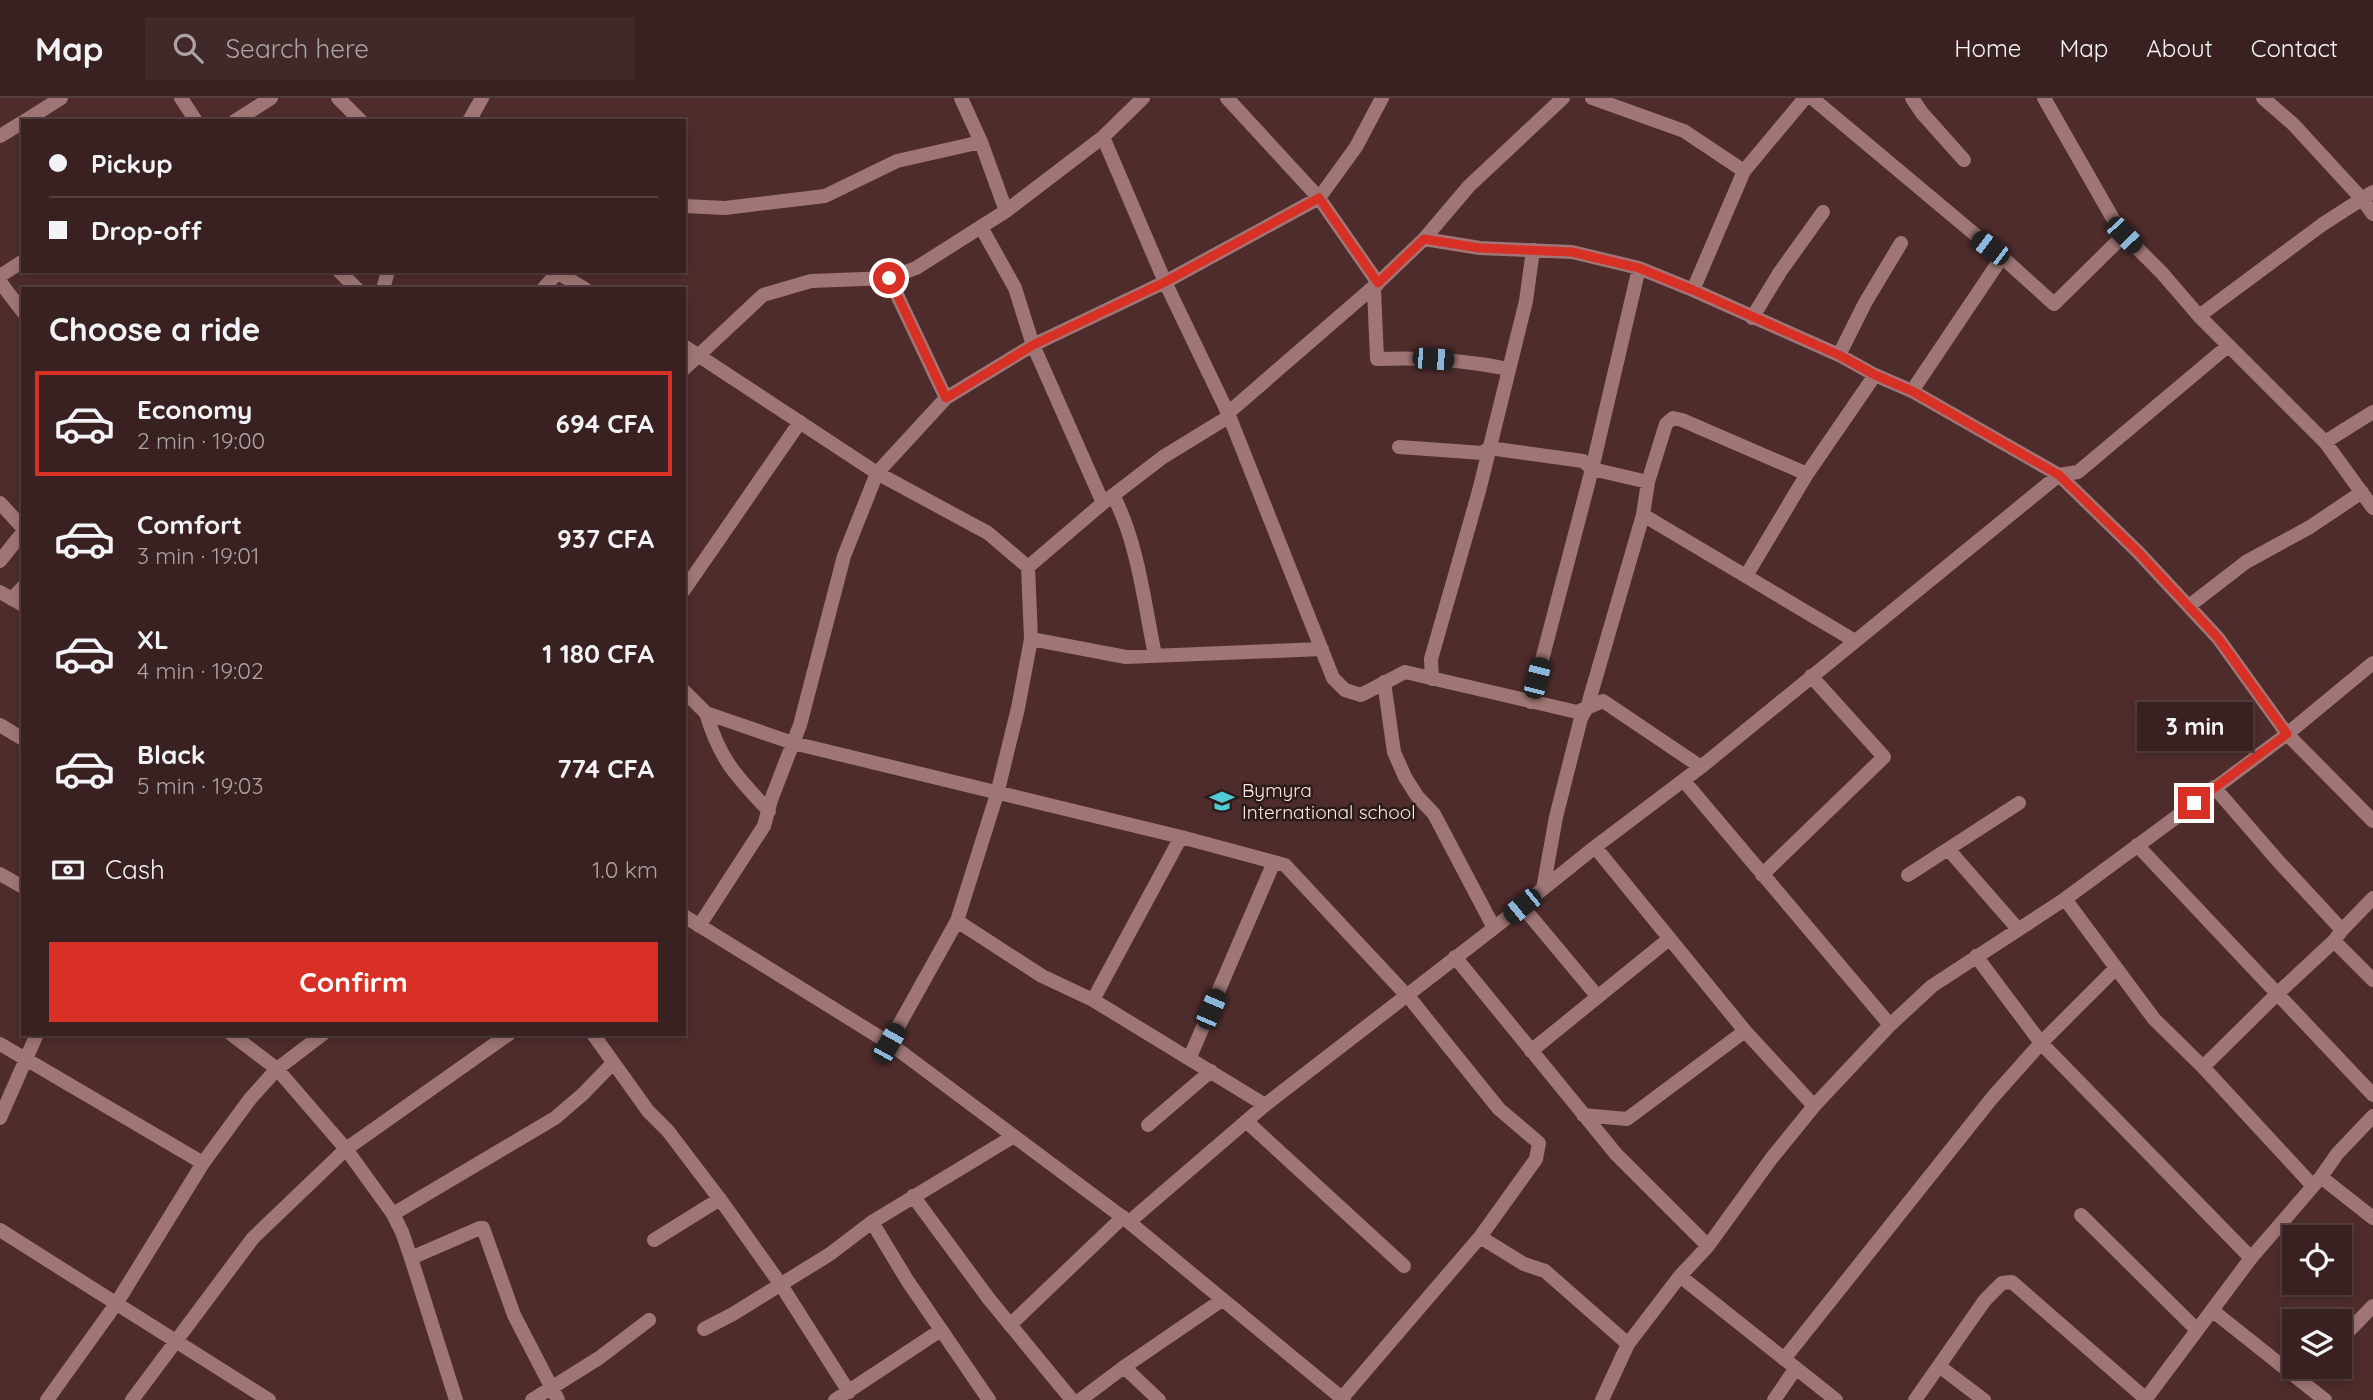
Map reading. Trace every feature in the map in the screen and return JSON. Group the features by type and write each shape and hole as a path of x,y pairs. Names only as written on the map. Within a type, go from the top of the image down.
{"street":[{"path":"27,119 61,98"},
{"path":"181,98 195,119"},
{"path":"238,119 271,98"},
{"path":"338,98 359,119"},
{"path":"470,119 482,98"},
{"path":"686,367 763,295 811,281 889,278 916,268 1006,211 1102,137 1143,98"},
{"path":"1227,98 1319,198 1378,283"},
{"path":"699,926 764,826 800,725 844,556 877,473 946,398 1033,345 1165,282 1319,198 1356,147 1382,98"},
{"path":"1028,567 1108,499 1163,457 1225,419 1228,412 1378,283 1424,239 1469,186 1563,98"},
{"path":"1592,98 1684,131 1744,171"},
{"path":"1693,290 1744,171 1804,98"},
{"path":"1812,98 2054,303 2124,235"},
{"path":"1912,98 1964,160"},
{"path":"2044,98 2124,235 2228,346 2325,442 2373,508"},
{"path":"2270,100 2368,196 2373,214"},
{"path":"968,101 1006,211"},
{"path":"0,136 21,123"},
{"path":"1102,137 1165,282 1228,412 1334,678 1345,690 1361,695 1405,672 1577,712 1603,701 1701,767"},
{"path":"686,206 725,208 825,197 897,161 981,142"},
{"path":"2199,316 2282,254 2368,196"},
{"path":"1752,318 1780,272 1823,212"},
{"path":"981,227 1015,288 1033,345 1108,499 1120,508 1137,565 1154,655"},
{"path":"1424,239 1480,248 1572,252 1639,268 1839,355 1912,391 2059,475 2189,606 2218,638 2287,734 2373,821"},
{"path":"1839,355 1865,303 1901,243"},
{"path":"1432,678 1431,659 1479,491 1526,302 1533,250"},
{"path":"1912,391 2002,257"},
{"path":"21,263 1,286 21,310"},
{"path":"1531,702 1592,469 1639,268"},
{"path":"341,273 352,287"},
{"path":"545,287 555,273"},
{"path":"558,273 582,287"},
{"path":"889,278 946,398"},
{"path":"1378,283 1374,289 1377,359 1473,362 1509,369"},
{"path":"1010,1325 1126,1220 1265,1105 1595,847 1684,781 2059,475 2078,472 2228,346"},
{"path":"686,347 877,473 988,533 1028,567 1031,639 997,794 957,920 889,1043"},
{"path":"1746,576 1807,474 1875,375"},
{"path":"2325,442 2373,412"},
{"path":"1543,888 1562,793 1581,718 1587,708 1643,515 1648,482 1666,424 1673,418 1682,420 1807,474"},
{"path":"686,587 800,422"},
{"path":"1399,447 1483,453 1489,449 1583,461 1592,469 1648,482"},
{"path":"2189,606 2246,562 2310,527 2362,492"},
{"path":"0,503 21,528"},
{"path":"1643,515 1855,640"},
{"path":"0,561 21,533"},
{"path":"1031,639 1126,657 1322,649"},
{"path":"1602,1400 1628,1344 1680,1276 1708,1245 1814,1106 1890,1025 1932,986 2064,899 2287,734 2373,664"},
{"path":"1762,875 1884,757 1811,676"},
{"path":"1384,682 1394,752 1405,777 1433,814 1494,928"},
{"path":"686,693 706,713 793,743 1181,837 1285,865 1407,996 1494,1103 1539,1143 1536,1159 1480,1237 1343,1399 1126,1220 889,1043 686,917"},
{"path":"706,713 714,741 733,773 769,811"},
{"path":"0,725 21,738"},
{"path":"1684,781 1890,1025"},
{"path":"2214,787 2279,862 2373,980"},
{"path":"1908,875 2019,803"},
{"path":"1093,1000 1181,837"},
{"path":"2137,845 2373,1095"},
{"path":"1595,847 1745,1031 1814,1106"},
{"path":"1948,849 2018,929"},
{"path":"1190,1058 1274,862"},
{"path":"0,874 21,886"},
{"path":"2203,1067 2373,898"},
{"path":"2064,899 2154,1019 2317,1182 2373,1218"},
{"path":"1522,906 1598,997"},
{"path":"957,920 1042,976 1093,1000 1265,1105"},
{"path":"1531,1051 1669,939"},
{"path":"1976,956 2041,1043 2251,1258"},
{"path":"1455,957 1616,1154 1708,1245"},
{"path":"1774,1400 1790,1363 1925,1180 2041,1043 2116,968"},
{"path":"1583,1115 1627,1119 1745,1031"},
{"path":"0,1118 36,1036"},
{"path":"234,1036 277,1069 346,1149 393,1214 411,1258 456,1400"},
{"path":"47,1400 117,1304 203,1163 250,1099 277,1069 320,1036"},
{"path":"132,1400 253,1238 346,1149 506,1036"},
{"path":"594,1036 648,1111 668,1131 720,1199 781,1285 849,1392"},
{"path":"0,1044 203,1163"},
{"path":"393,1214 555,1118 583,1094 612,1063"},
{"path":"1148,1125 1211,1070"},
{"path":"1914,1400 1986,1300 2002,1283 2012,1282 2145,1399 2251,1258 2317,1182 2337,1153 2373,1116"},
{"path":"1246,1121 1404,1266"},
{"path":"704,1329 781,1285 830,1254 872,1222 1014,1136"},
{"path":"913,1196 1010,1325 1072,1400"},
{"path":"654,1240 720,1199"},
{"path":"2081,1215 2196,1329"},
{"path":"872,1222 989,1400"},
{"path":"411,1258 480,1227 484,1228 514,1315 554,1395"},
{"path":"0,1230 269,1400"},
{"path":"1480,1237 1524,1264 1545,1271 1628,1344"},
{"path":"1680,1276 1836,1400"},
{"path":"1080,1400 1222,1300"},
{"path":"2352,1328 2373,1306"},
{"path":"2213,1311 2325,1400"},
{"path":"532,1400 554,1395 649,1320"},
{"path":"835,1400 941,1330"},
{"path":"1939,1366 1984,1400"},
{"path":"1124,1367 1159,1400"}],"place":[{"name":"Bymyra International school","path":"1222,801"}],"route":[{"path":"889,278 946,398 1033,345 1165,282 1319,198 1378,283 1424,239 1480,248 1572,252 1639,268 1839,355 1912,391 2059,475 2139,553 2218,638 2287,734 2194,803"}]}
